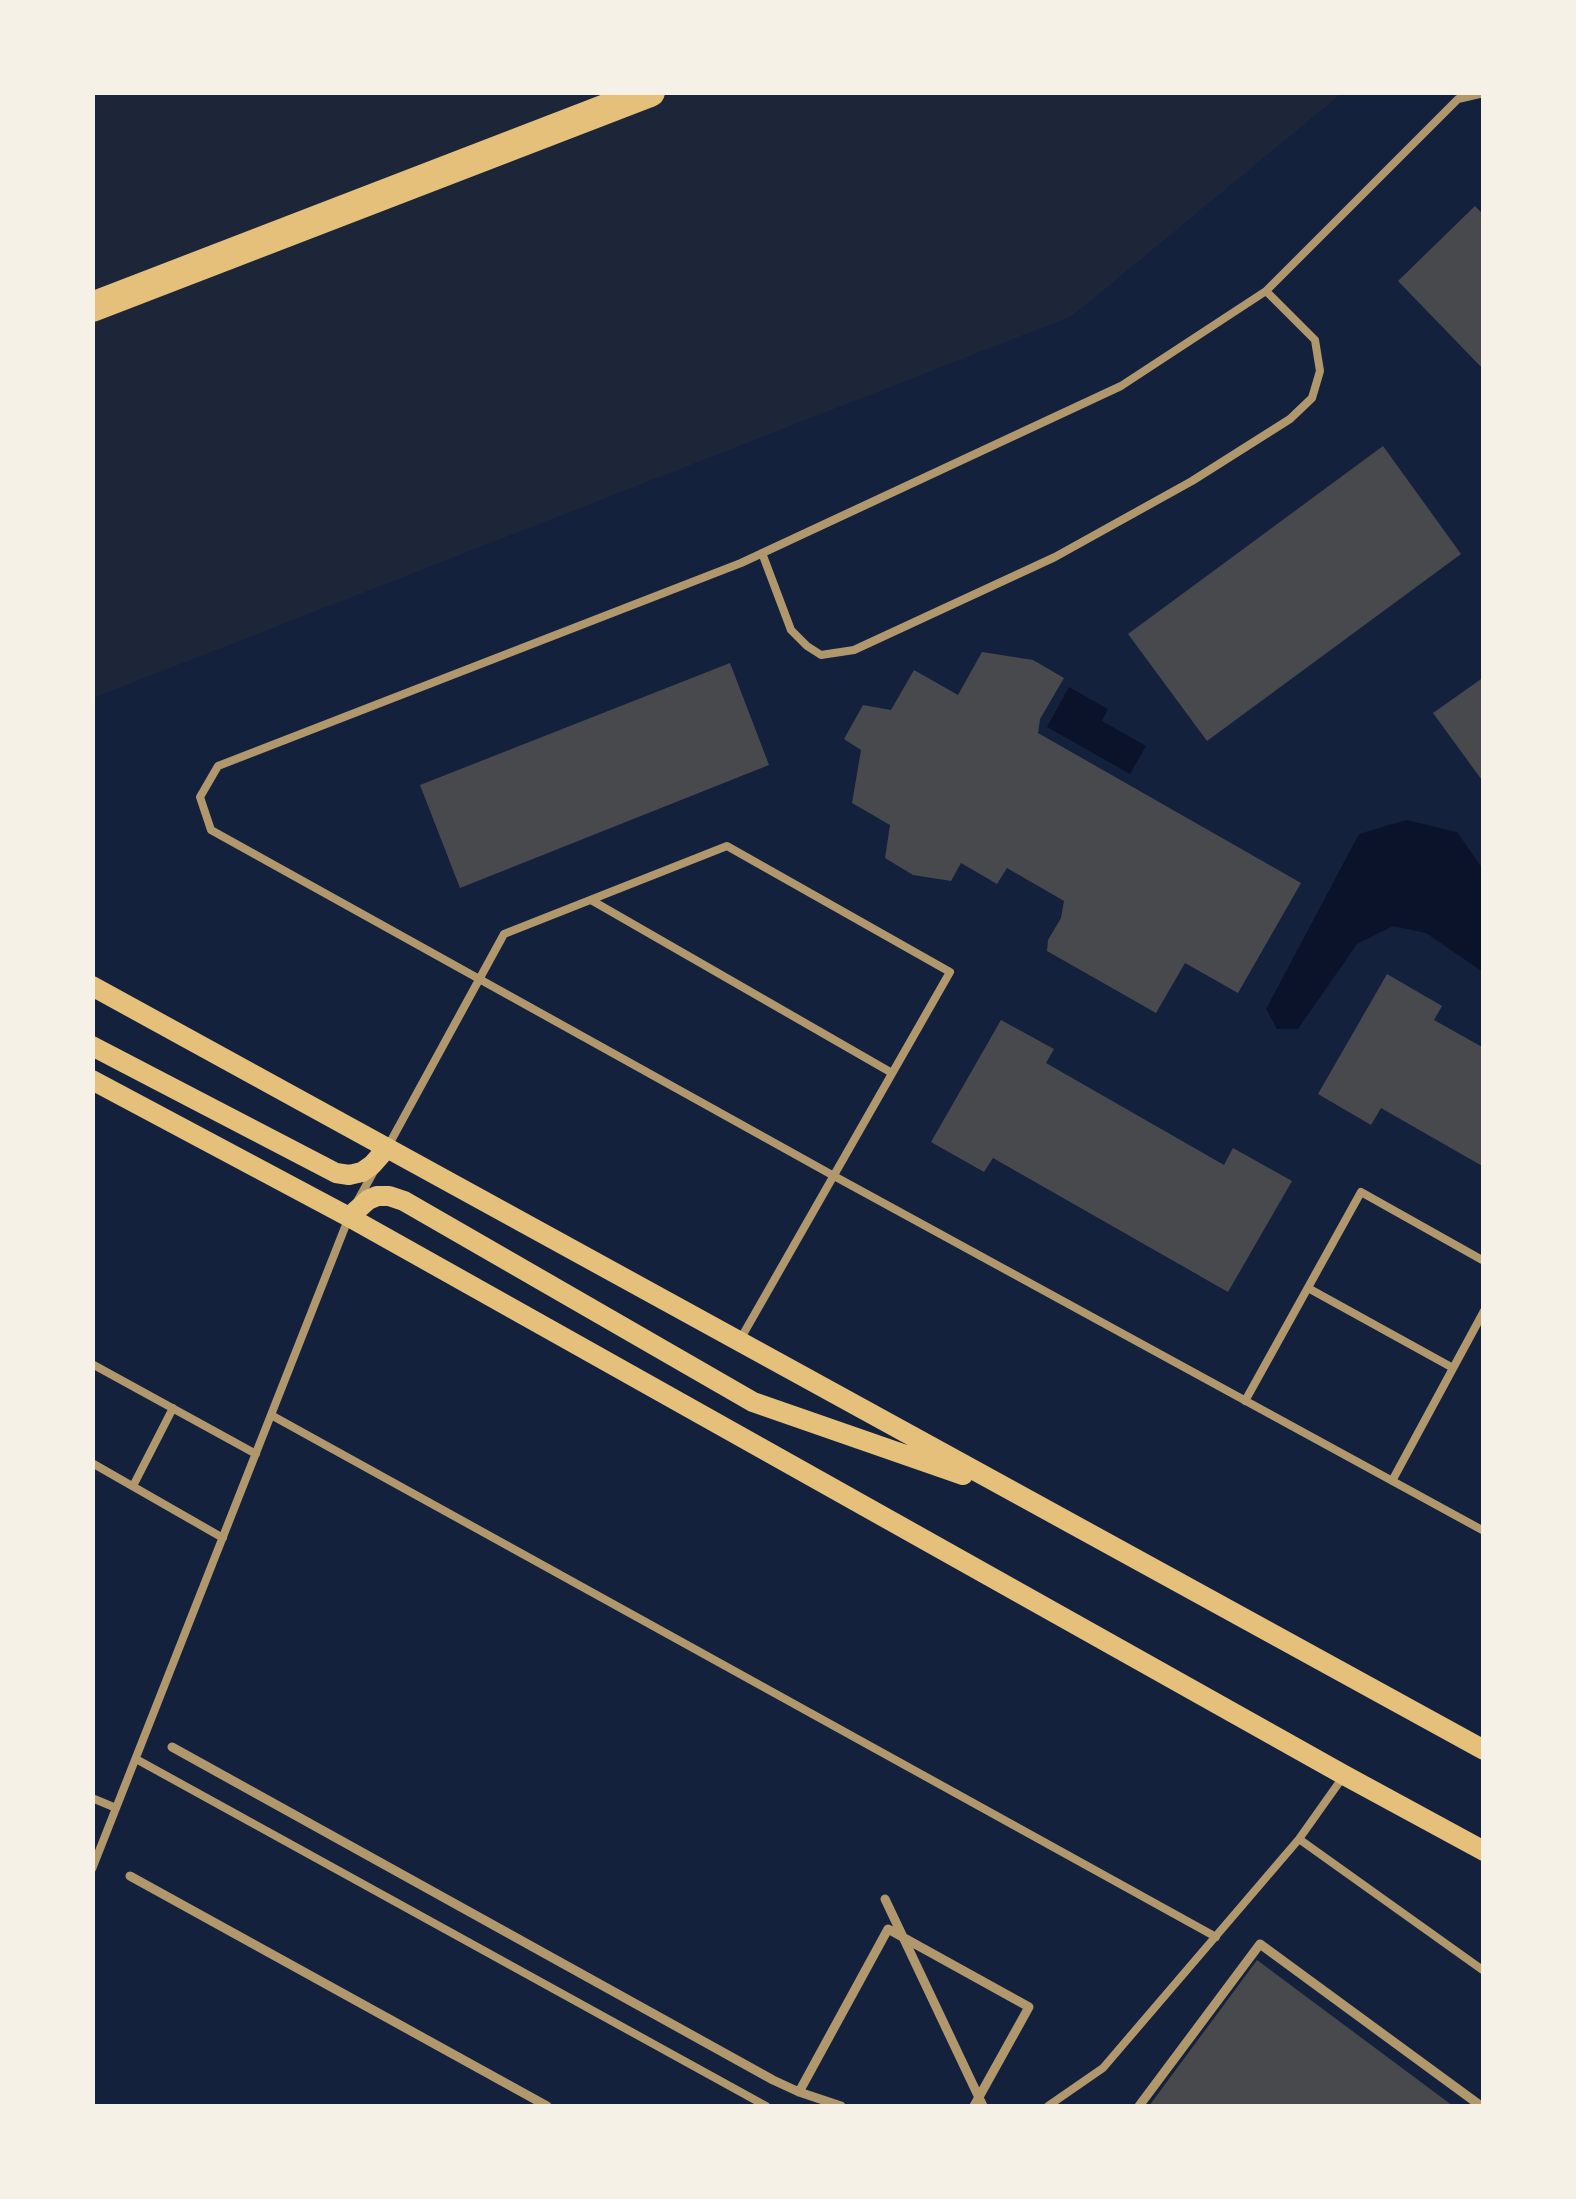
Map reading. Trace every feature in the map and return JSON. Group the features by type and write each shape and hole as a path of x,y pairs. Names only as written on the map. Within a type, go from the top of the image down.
{"highway":[{"path":"92,307 650,92"}],"main road":[{"path":"92,986 1484,1750"},
{"path":"92,1046 336,1173 362,1172 387,1148"},
{"path":"92,1080 349,1217 1484,1851"},
{"path":"349,1217 377,1196 404,1201 753,1402 1020,1495"}],"street":[{"path":"172,1747 799,2092 841,2106"},
{"path":"130,1876 547,2106"},
{"path":"885,1899 978,2103"},
{"path":"799,2092 888,1930 1028,2007 978,2103"},
{"path":"1139,2106 1260,1944 1480,2106"}],"lane":[{"path":"1484,93 1458,99 1266,291 1121,386 762,553 218,766 200,798 211,830 1484,1530"},
{"path":"762,553 791,630 822,655 854,650 1055,557 1192,480 1290,419 1312,398 1320,371 1315,340 1266,291"},
{"path":"92,1869 349,1217 504,934 727,846 950,972 740,1342"},
{"path":"591,900 892,1073"},
{"path":"1245,1400 1361,1192 1484,1261"},
{"path":"1308,1288 1453,1368"},
{"path":"1392,1480 1484,1311"},
{"path":"92,1364 256,1454"},
{"path":"133,1486 173,1408"},
{"path":"271,1416 1216,1937"},
{"path":"92,1463 223,1538"},
{"path":"136,1759 766,2106"},
{"path":"1048,2106 1103,2068 1300,1840 1344,1775"},
{"path":"92,1798 116,1808"},
{"path":"1300,1840 1484,1971"}],"shaded area":[{"path":"93,93 1342,93 1072,316 93,698"},
{"path":"1069,687 1108,709 1102,721 1146,746 1130,774 1047,727"},
{"path":"1406,820 1457,832 1483,869 1483,972 1426,933 1393,926 1357,944 1298,1029 1277,1029 1266,1009 1359,834"}],"building":[{"path":"1475,206 1484,215 1484,370 1398,281"},
{"path":"1383,446 1461,554 1207,741 1128,634"},
{"path":"982,652 1033,660 1064,678 1040,719 1038,733 1301,883 1238,993 1185,963 1156,1013 1047,951 1064,901 1007,868 997,884 961,863 951,881 913,875 885,858 890,825 852,803 861,750 844,739 863,705 891,710 914,670 958,695"},
{"path":"730,663 769,765 460,888 420,785"},
{"path":"1484,677 1484,783 1433,713"},
{"path":"1387,974 1442,1006 1434,1020 1484,1048 1484,1167 1381,1108 1371,1125 1318,1094"},
{"path":"1001,1020 1054,1049 1046,1063 1224,1165 1233,1148 1292,1181 1228,1292 993,1158 984,1172 931,1142"},
{"path":"1257,1960 1453,2106 1149,2106"}]}
